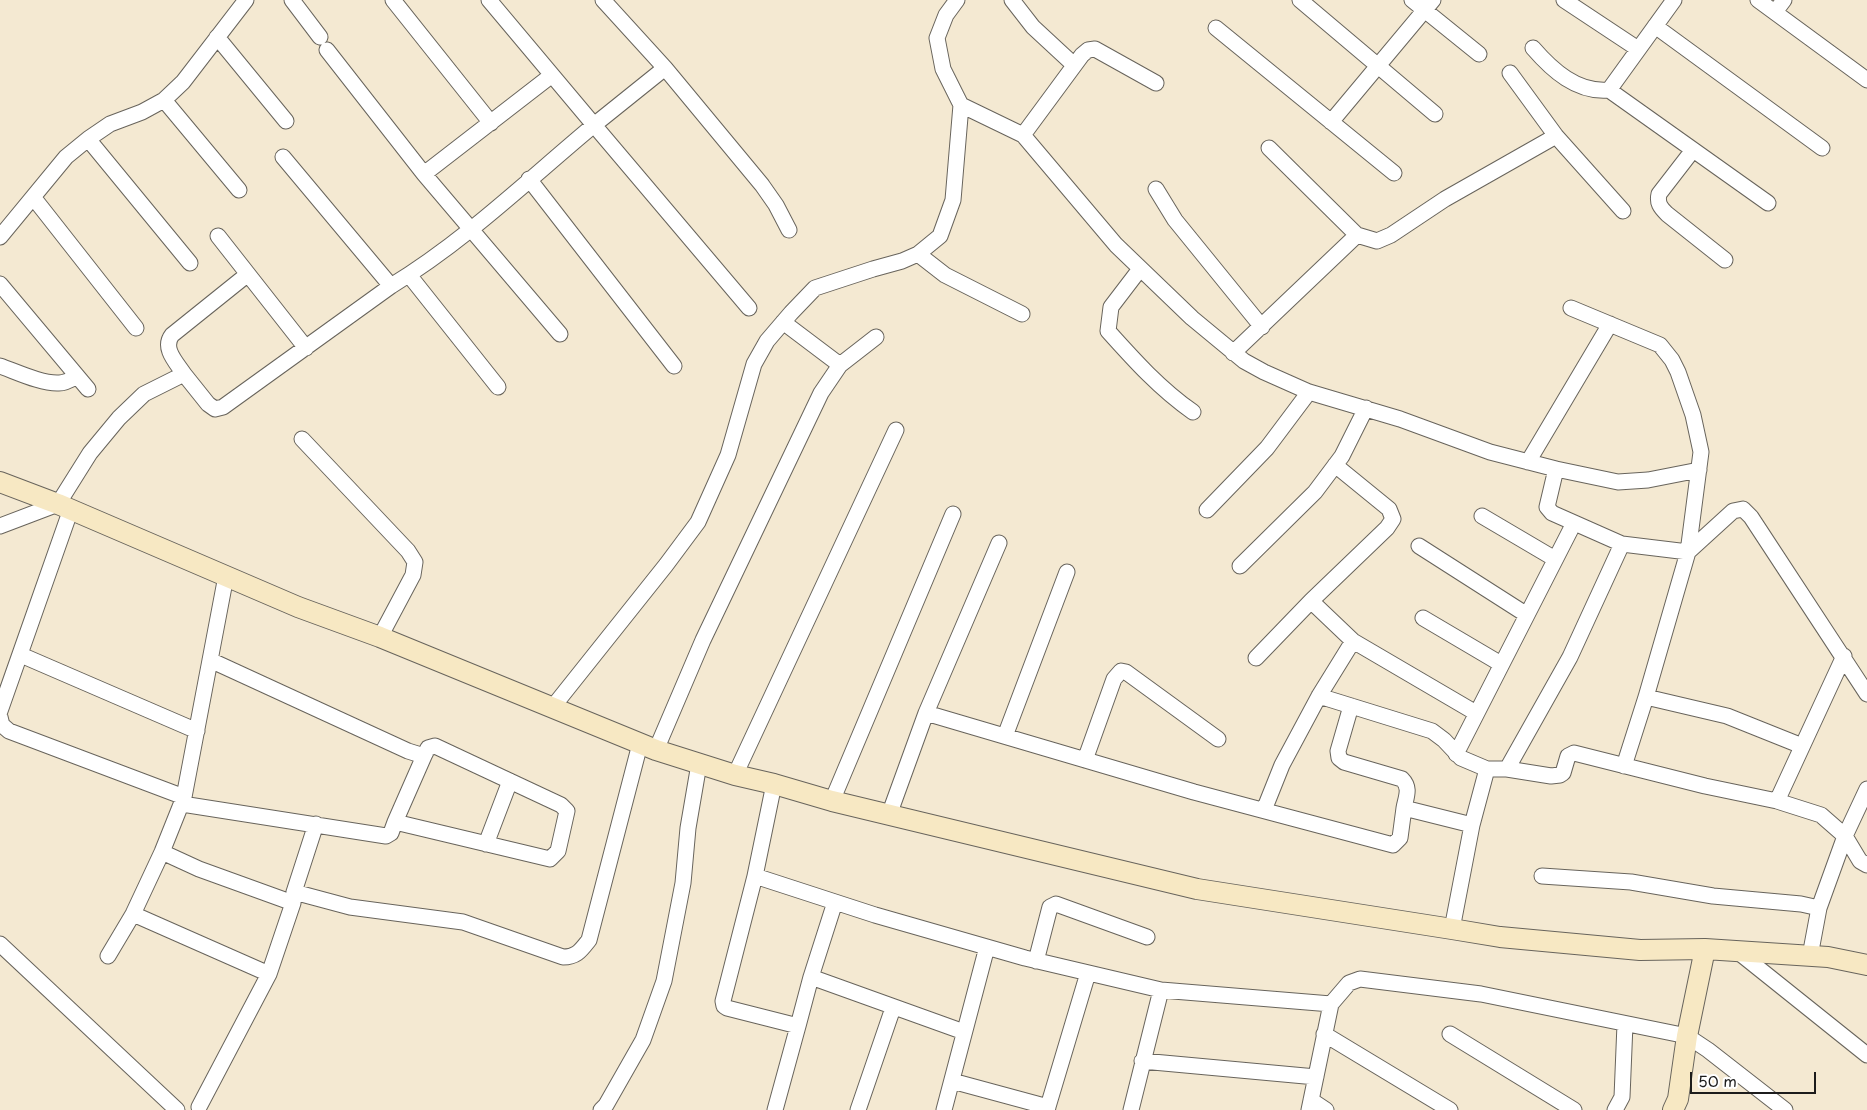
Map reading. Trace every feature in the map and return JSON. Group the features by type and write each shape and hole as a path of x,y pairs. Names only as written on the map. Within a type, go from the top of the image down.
{"street":[{"path":"0,237 66,157 110,124 142,112 164,100 182,82 246,0"},
{"path":"292,0 424,174 560,334"},
{"path":"393,0 491,123"},
{"path":"489,0 749,308"},
{"path":"603,0 665,68 762,185 776,205 789,230"},
{"path":"552,708 698,522 728,455 754,364 767,341 815,288 902,261 918,254 940,236 953,200 962,105 943,69 937,38 946,15 957,0"},
{"path":"1012,0 1033,27 1074,65"},
{"path":"1300,0 1435,114"},
{"path":"1412,0 1429,5 1479,54"},
{"path":"1564,0 1638,50"},
{"path":"1609,90 1674,0"},
{"path":"1758,0 1867,80"},
{"path":"1775,12 1784,0"},
{"path":"1331,122 1429,5"},
{"path":"1656,26 1822,148"},
{"path":"1216,28 1394,173"},
{"path":"217,37 286,121"},
{"path":"1533,48 1550,68 1573,83 1598,91 1609,90 1768,203"},
{"path":"1023,135 1074,65 1088,50 1095,49 1156,83"},
{"path":"248,274 168,340 168,347 184,374 208,404 215,409 223,408 470,229 665,68"},
{"path":"1510,73 1556,136 1623,211"},
{"path":"424,174 552,76"},
{"path":"164,100 239,190"},
{"path":"962,105 1023,135 1116,245 1140,269 1192,318 1238,357 1264,372 1309,392 1400,419 1490,452 1556,469 1618,482 1648,480 1699,470"},
{"path":"1269,148 1357,235 1377,241 1391,236 1445,199 1556,136"},
{"path":"88,139 190,263"},
{"path":"1693,150 1659,194 1657,201 1666,214 1725,260"},
{"path":"283,156 391,286"},
{"path":"529,179 674,366"},
{"path":"1156,189 1175,220 1262,327"},
{"path":"34,197 136,328"},
{"path":"1238,357 1262,327 1357,235"},
{"path":"218,236 306,348"},
{"path":"918,254 945,275 1022,314"},
{"path":"1140,269 1111,307 1108,331 1145,372 1173,398 1193,412"},
{"path":"409,275 498,387"},
{"path":"0,284 88,388"},
{"path":"1571,308 1660,345 1672,360 1678,372 1693,414 1701,452 1688,552 1646,698 1624,766"},
{"path":"783,322 840,365"},
{"path":"1528,462 1610,324"},
{"path":"162,852 199,869 293,898 463,922 563,957 572,957 580,952 589,940 648,747 703,640 820,393 840,365 876,337"},
{"path":"0,366 48,382 60,384 77,376"},
{"path":"0,711 21,656 65,507 90,453 119,418 144,394 184,374"},
{"path":"1207,510 1268,448 1309,392"},
{"path":"1240,566 1315,492 1342,456 1366,408"},
{"path":"735,775 896,430"},
{"path":"302,439 408,551 415,562 413,574 380,637"},
{"path":"1256,658 1311,601 1387,528 1393,519 1389,509 1334,465"},
{"path":"1556,469 1547,507 1552,513 1622,544 1688,552 1732,511 1742,509 1751,517 1844,656 1867,694"},
{"path":"0,482 65,507 298,607 380,637 648,747 735,775 832,801 1197,889 1500,937 1640,950 1705,949 1828,957 1867,966"},
{"path":"0,526 20,518 65,507"},
{"path":"832,801 953,514"},
{"path":"1482,516 1556,559"},
{"path":"1456,754 1574,523"},
{"path":"889,815 926,713 999,543"},
{"path":"1507,768 1570,657 1622,544"},
{"path":"1419,546 1527,615"},
{"path":"1005,736 1067,572"},
{"path":"108,956 133,914 183,801 226,576"},
{"path":"1311,601 1353,641 1476,713"},
{"path":"1423,618 1502,664"},
{"path":"1264,810 1282,765 1319,696 1353,641"},
{"path":"21,656 197,731"},
{"path":"1777,801 1844,656"},
{"path":"210,660 408,751 424,756"},
{"path":"1086,760 1114,679 1121,671 1126,672 1218,739"},
{"path":"1319,696 1432,731 1444,740 1461,758 1488,769 1507,768 1551,776 1560,775 1563,773 1568,756 1574,753 1777,801 1820,815 1845,836 1860,861 1867,865"},
{"path":"1646,698 1726,716 1802,746"},
{"path":"926,713 1194,792 1393,845 1400,838 1408,789 1407,784 1402,779 1344,762 1339,758 1338,751 1351,706"},
{"path":"0,718 2,725 9,731 183,801 383,837 391,833 395,822 428,748 435,746 566,808 567,811 558,851 550,858 395,822"},
{"path":"601,1110 606,1105 643,1040 664,981 683,883 688,828 699,764"},
{"path":"1452,929 1472,825 1488,769"},
{"path":"486,844 510,781"},
{"path":"774,784 755,876 722,1000 724,1006 728,1008 798,1026"},
{"path":"1810,956 1819,908 1845,836 1867,789"},
{"path":"1404,808 1472,825"},
{"path":"201,1109 269,974 316,824"},
{"path":"755,876 835,902 1036,961 1161,990 1331,1004"},
{"path":"1542,876 1631,882 1712,896 1801,904 1819,908"},
{"path":"775,1110 811,977 835,902"},
{"path":"1036,961 1050,907 1056,904 1147,937"},
{"path":"133,914 269,974"},
{"path":"0,944 177,1110"},
{"path":"944,1110 987,947"},
{"path":"1673,1110 1678,1099 1705,949"},
{"path":"1737,951 1867,1055"},
{"path":"952,1080 1047,1109 1088,973"},
{"path":"811,977 964,1032"},
{"path":"1326,1110 1310,1105 1331,1004 1349,983 1360,979 1481,994 1688,1036 1777,1108"},
{"path":"1131,1110 1161,990"},
{"path":"858,1110 893,1008"},
{"path":"1614,1110 1622,1097 1625,1024"},
{"path":"1324,1034 1450,1110"},
{"path":"1450,1034 1574,1110"},
{"path":"1142,1061 1316,1077"}]}
